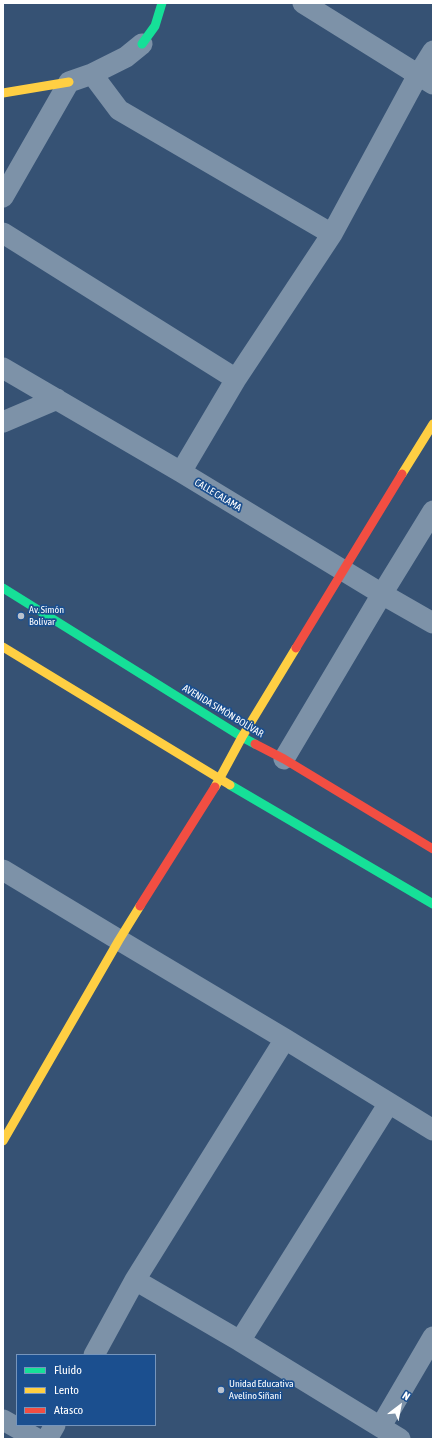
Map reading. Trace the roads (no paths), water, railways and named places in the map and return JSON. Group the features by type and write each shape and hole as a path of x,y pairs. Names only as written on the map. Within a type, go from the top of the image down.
{"street":[{"path":"3,93 69,82 92,74 126,57 142,44 155,26 162,3"},
{"path":"303,3 425,80"},
{"path":"181,472 236,379 332,234 425,80 433,51"},
{"path":"92,74 119,110 332,234"},
{"path":"3,197 69,82"},
{"path":"3,232 236,379"},
{"name":"CALLE CALAMA","path":"3,368 181,472 382,594 433,623"},
{"path":"3,422 57,399"},
{"path":"3,1141 119,940 220,779 242,737 433,424"},
{"path":"284,759 433,511"},
{"name":"AVENIDA SIMÓN BOLÍVAR","path":"3,588 242,737 284,759 433,849"},
{"path":"3,648 220,779 433,904"},
{"path":"3,870 285,1039 433,1130"},
{"path":"95,1354 135,1280 285,1039"},
{"path":"240,1341 389,1103"},
{"path":"135,1280 240,1341 400,1439"},
{"path":"381,1426 433,1337"},
{"path":"3,1420 37,1439"},
{"path":"47,1439 54,1426"}],"place":[{"name":"Av. Simón Bolívar","path":"21,616"},
{"name":"Unidad Educativa Avelino Siñani","path":"221,1390"}]}
